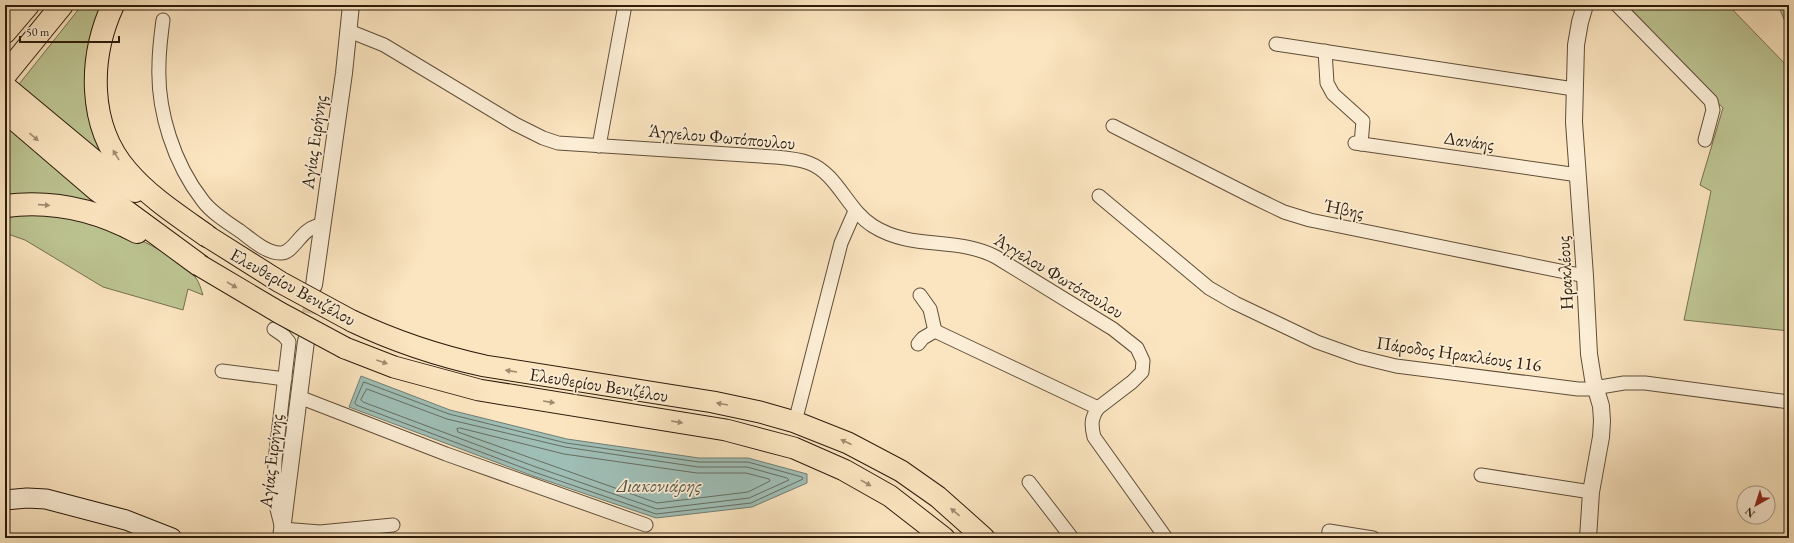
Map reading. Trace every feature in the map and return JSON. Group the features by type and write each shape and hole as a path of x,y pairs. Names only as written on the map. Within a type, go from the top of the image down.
{"highway":[{"path":"5,74 62,5"},
{"path":"112,5 103,26 98,47 95,78 99,110 108,141 123,166 140,184 159,201 207,236"},
{"path":"5,87 112,176 161,209 207,236"},
{"path":"5,111 97,190 200,264"},
{"path":"5,206 38,204 54,205 94,213 125,226 180,256 200,264"}],"main road":[{"name":"Ελευθερίου Βενιζέλου","path":"207,236 293,289 352,321 413,346 473,364 579,382 713,402 760,412 794,422 848,443 901,471 938,497 984,538"},
{"name":"Ελευθερίου Βενιζέλου","path":"200,264 280,313 345,348 394,367 479,390 726,430 794,448 844,470 890,496 944,538"},
{"path":"5,500 31,498 53,500 126,520 172,538"}],"street":[{"name":"Αγίας Ειρήνης","path":"314,285 349,31 351,5"},
{"path":"599,146 625,5"},
{"name":"Ηρακλέους","path":"1586,5 1577,34 1574,122 1589,354 1601,406 1602,429 1591,492 1588,538"},
{"path":"1617,5 1711,101 1713,110 1705,140"},
{"path":"163,20 159,80 167,128 173,146 187,177 203,202 230,224 266,249 277,253 283,253 289,250 312,227 323,225"},
{"name":"Άγγελου Φωτόπουλου","path":"349,31 384,45 515,124 539,136 558,143 799,160 809,163 824,172 855,210 874,226 899,238 914,242 963,245 988,253 1092,316 1132,343 1141,355 1143,361 1142,372 1132,382 1098,408"},
{"path":"1276,44 1574,89"},
{"name":"Δανάης","path":"1325,51 1327,83 1333,94 1363,121 1358,143 1578,175"},
{"name":"Ήβης","path":"1113,126 1284,212 1310,220 1585,276"},
{"name":"Πάροδος Ηρακλέους 116","path":"1099,196 1209,288 1235,303 1317,342 1359,357 1396,366 1578,389 1596,388 1624,383 1645,383 1789,402"},
{"path":"794,422 841,243 855,210"},
{"path":"920,295 930,309 935,331"},
{"path":"274,329 284,336 289,342 275,460 274,497 282,534 393,525"},
{"path":"935,331 1098,408 1093,414 1091,421 1091,428 1094,437 1165,538"},
{"path":"918,344 923,338 935,331"},
{"name":"Αγίας Ειρήνης","path":"282,534 306,341"},
{"path":"222,370 285,379"},
{"path":"299,397 446,454 646,525"},
{"path":"1480,476 1591,492"},
{"path":"1030,482 1072,538"},
{"path":"1328,538 1329,531 1373,538"}],"green space":[{"path":"82,5 102,5 94,25 89,48 119,173 16,88"},
{"path":"1627,5 1728,5 1789,68 1789,331 1684,320 1711,191 1700,185 1723,108"},
{"path":"1778,5 1789,5 1789,31"},
{"path":"5,120 111,209 72,198 46,194 32,193 5,195"},
{"path":"23,215 52,215 81,218 94,221 126,233 175,259 196,278 203,295 188,289 183,310 103,287 25,240 5,233 5,218"}],"water":[{"name":"Διακονιάρης","path":"361,376 450,410 567,439 699,458 748,458 807,474 807,483 752,507 656,518 533,476 349,407"}],"tunnel":[{"path":"306,337 314,289"}]}
